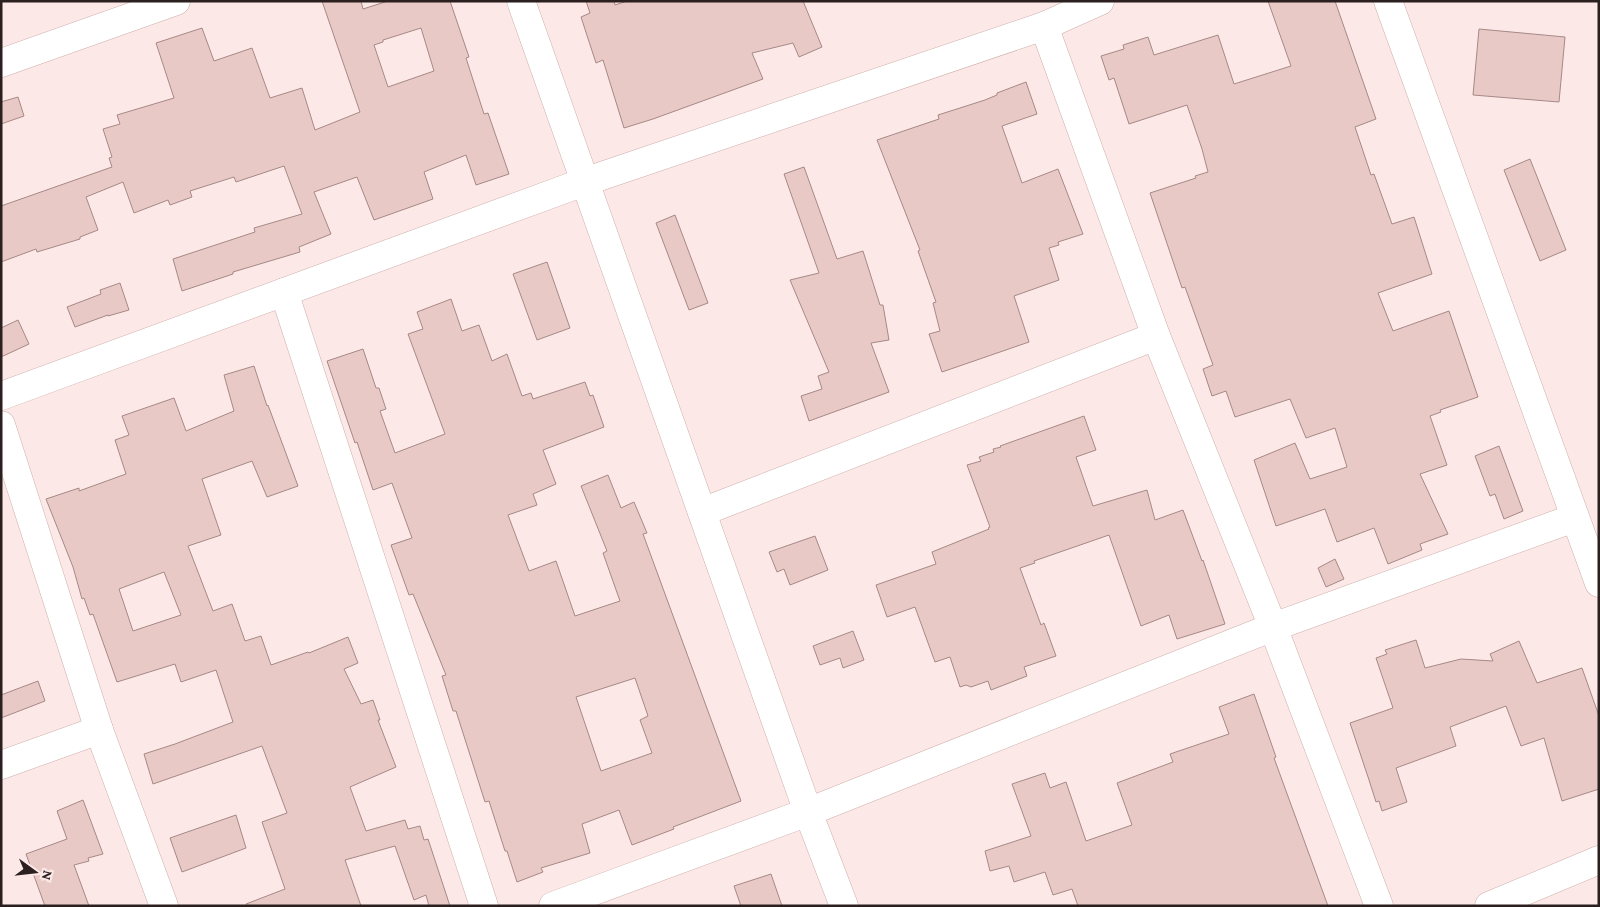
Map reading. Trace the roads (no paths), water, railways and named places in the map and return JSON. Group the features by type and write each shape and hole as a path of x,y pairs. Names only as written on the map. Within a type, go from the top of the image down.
{"street":[{"path":"521,1 808,812 844,906"},
{"path":"1,396 584,182 1044,26 1100,1"},
{"path":"1388,1 1599,583"},
{"path":"1,63 170,2"},
{"path":"1044,26 1156,336 1273,627 1378,906"},
{"path":"284,292 484,906"},
{"path":"702,512 1156,336"},
{"path":"1,425 99,730 164,906"},
{"path":"553,906 808,812 1273,627 1574,518"},
{"path":"1,765 99,730"},
{"path":"1489,906 1599,860"}]}
